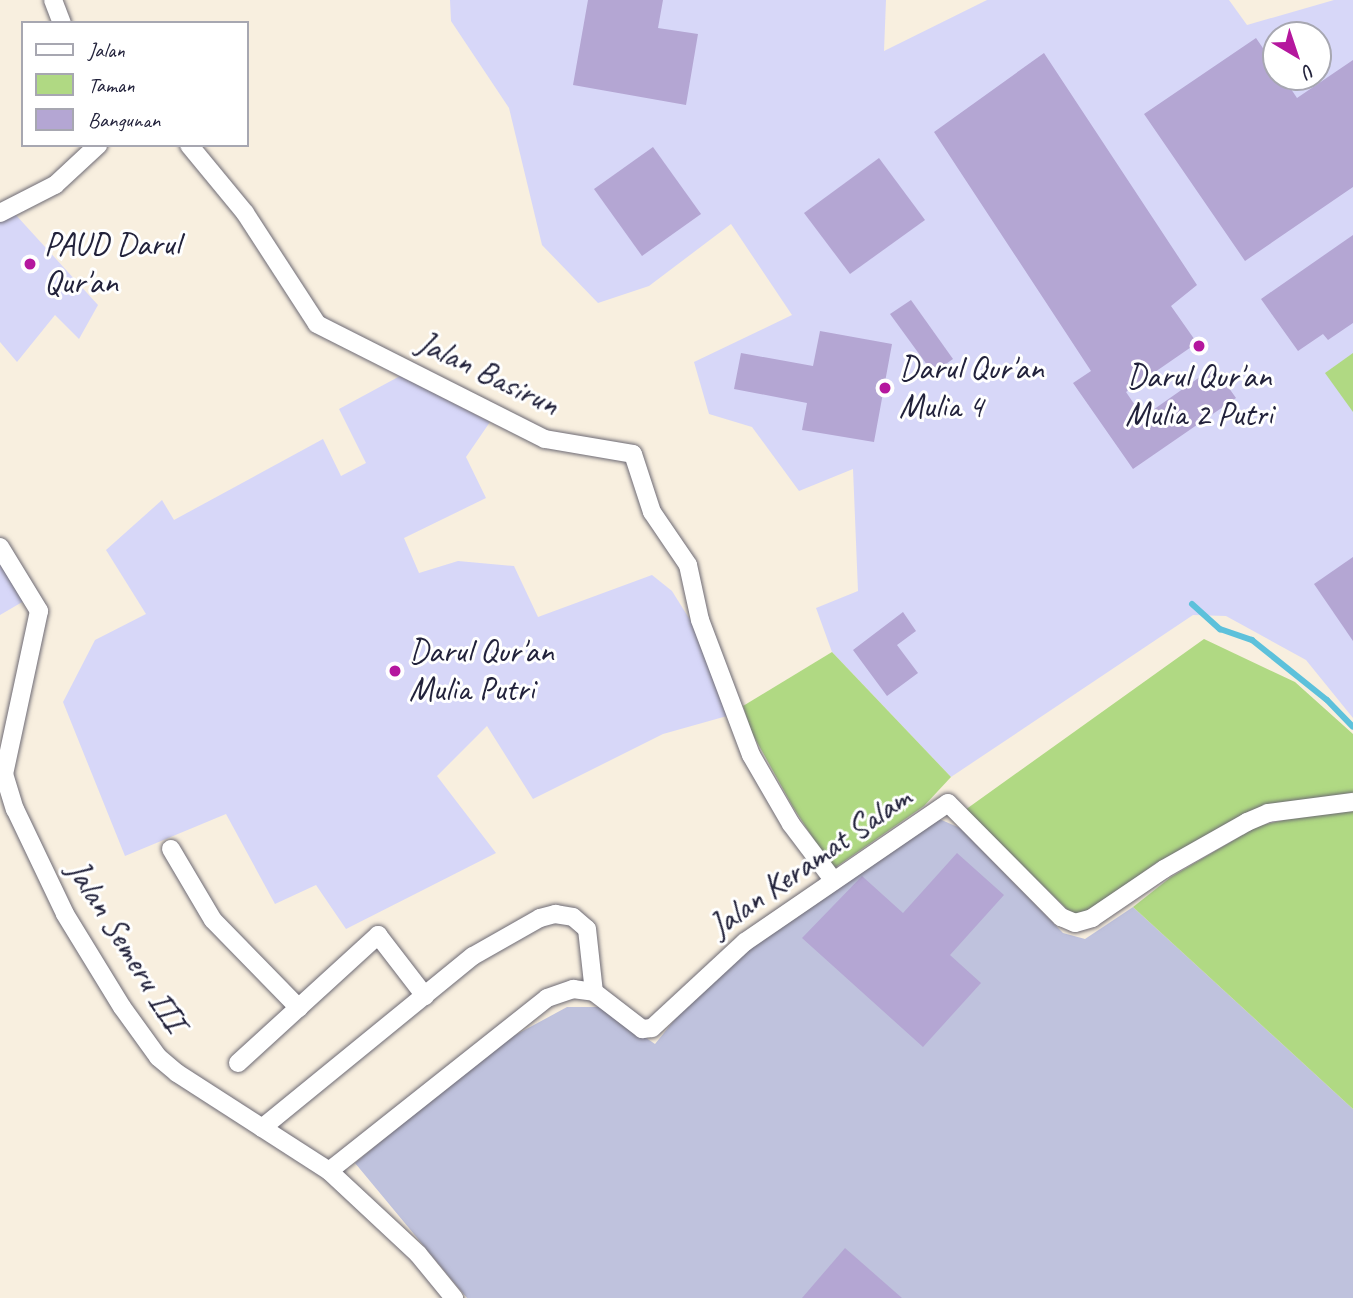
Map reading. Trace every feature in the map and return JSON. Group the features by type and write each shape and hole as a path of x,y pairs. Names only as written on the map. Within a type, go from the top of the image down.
{"street":[{"path":"53,0 61,21"},
{"path":"0,213 55,184 96,147"},
{"name":"Jalan Basirun","path":"192,147 246,213 317,324 533,434 633,454 652,512 688,565 700,620 751,755 791,824 834,881"},
{"name":"Jalan Semeru III","path":"0,547 39,611 2,775 15,809 65,914 142,1038 177,1073 329,1171 418,1254 454,1298"},
{"name":"Jalan Keramat Salam","path":"594,992 642,1028 652,1028 711,968 948,803 1061,917 1076,923 1092,918 1164,869 1247,822 1268,813 1353,802"},
{"path":"171,849 213,920 299,1008"},
{"path":"262,1128 425,996 514,929 555,914 573,917 587,929 594,992 573,989 532,1007 329,1171"},
{"path":"238,1063 378,935 425,996"}],"shaded area":[{"path":"450,0 886,0 884,51 987,0 1229,0 1247,25 1334,0 1353,0 1353,718 1306,660 1226,616 1193,615 951,777 832,652 816,608 858,591 853,469 799,491 752,427 709,414 694,362 792,315 731,224 649,286 598,303 542,245 509,108 451,21"},
{"name":"PAUD Darul Qur'an","path":"15,214 98,305 79,339 55,315 17,362 0,342 0,222"},
{"name":"Darul Qur'an Mulia Putri","path":"400,376 490,422 466,457 486,498 404,538 419,573 458,561 514,566 538,617 652,575 672,591 692,623 727,716 663,734 533,799 487,726 437,776 496,853 346,929 316,885 275,904 226,814 125,856 63,702 95,640 146,614 106,550 162,500 174,520 323,439 341,476 366,463 339,409"},
{"path":"0,558 24,601 0,615"},
{"path":"937,818 960,828 1063,933 1085,939 1133,907 1353,1109 1353,1298 467,1298 355,1163 499,1044 567,1007 600,1007 655,1044 718,966"}],"green space":[{"path":"1353,353 1353,412 1325,373"},
{"path":"1204,639 1295,682 1353,734 1353,793 1257,809 1156,863 1089,912 1072,914 965,810"},
{"path":"832,652 951,777 924,806 833,869 793,807 752,733 743,706"},
{"path":"1353,811 1353,1109 1133,907 1171,877 1258,826 1314,813"}],"building":[{"path":"588,0 663,0 658,28 698,34 686,105 573,85"},
{"path":"1256,38 1262,47 1262,91 1292,91 1297,98 1307,91 1332,91 1332,74 1353,60 1353,187 1245,261 1144,114"},
{"path":"1044,53 1197,285 1171,306 1197,343 1126,392 1143,417 1214,367 1236,398 1133,469 1073,383 1091,371 934,132"},
{"path":"653,147 701,214 642,256 594,189"},
{"path":"879,158 925,220 850,274 804,213"},
{"path":"1353,235 1353,323 1328,340 1323,334 1298,351 1261,299"},
{"path":"911,300 953,359 933,373 890,314"},
{"path":"820,331 892,344 874,442 802,430 807,403 734,389 741,353 813,366"},
{"path":"1353,557 1353,641 1314,584"},
{"path":"903,612 916,631 897,645 918,673 887,696 853,650"},
{"path":"957,853 1004,895 950,955 981,983 923,1047 802,938 862,876 903,913"},
{"path":"845,1248 902,1298 802,1298"}],"waterway":[{"path":"1192,604 1220,629 1252,640 1327,700 1353,727"}],"place":[{"name":"PAUD Darul Qur'an","path":"30,264"},
{"name":"Darul Qur'an Mulia 2 Putri","path":"1199,346"},
{"name":"Darul Qur'an Mulia 4","path":"885,388"},
{"name":"Darul Qur'an Mulia Putri","path":"395,671"}]}
